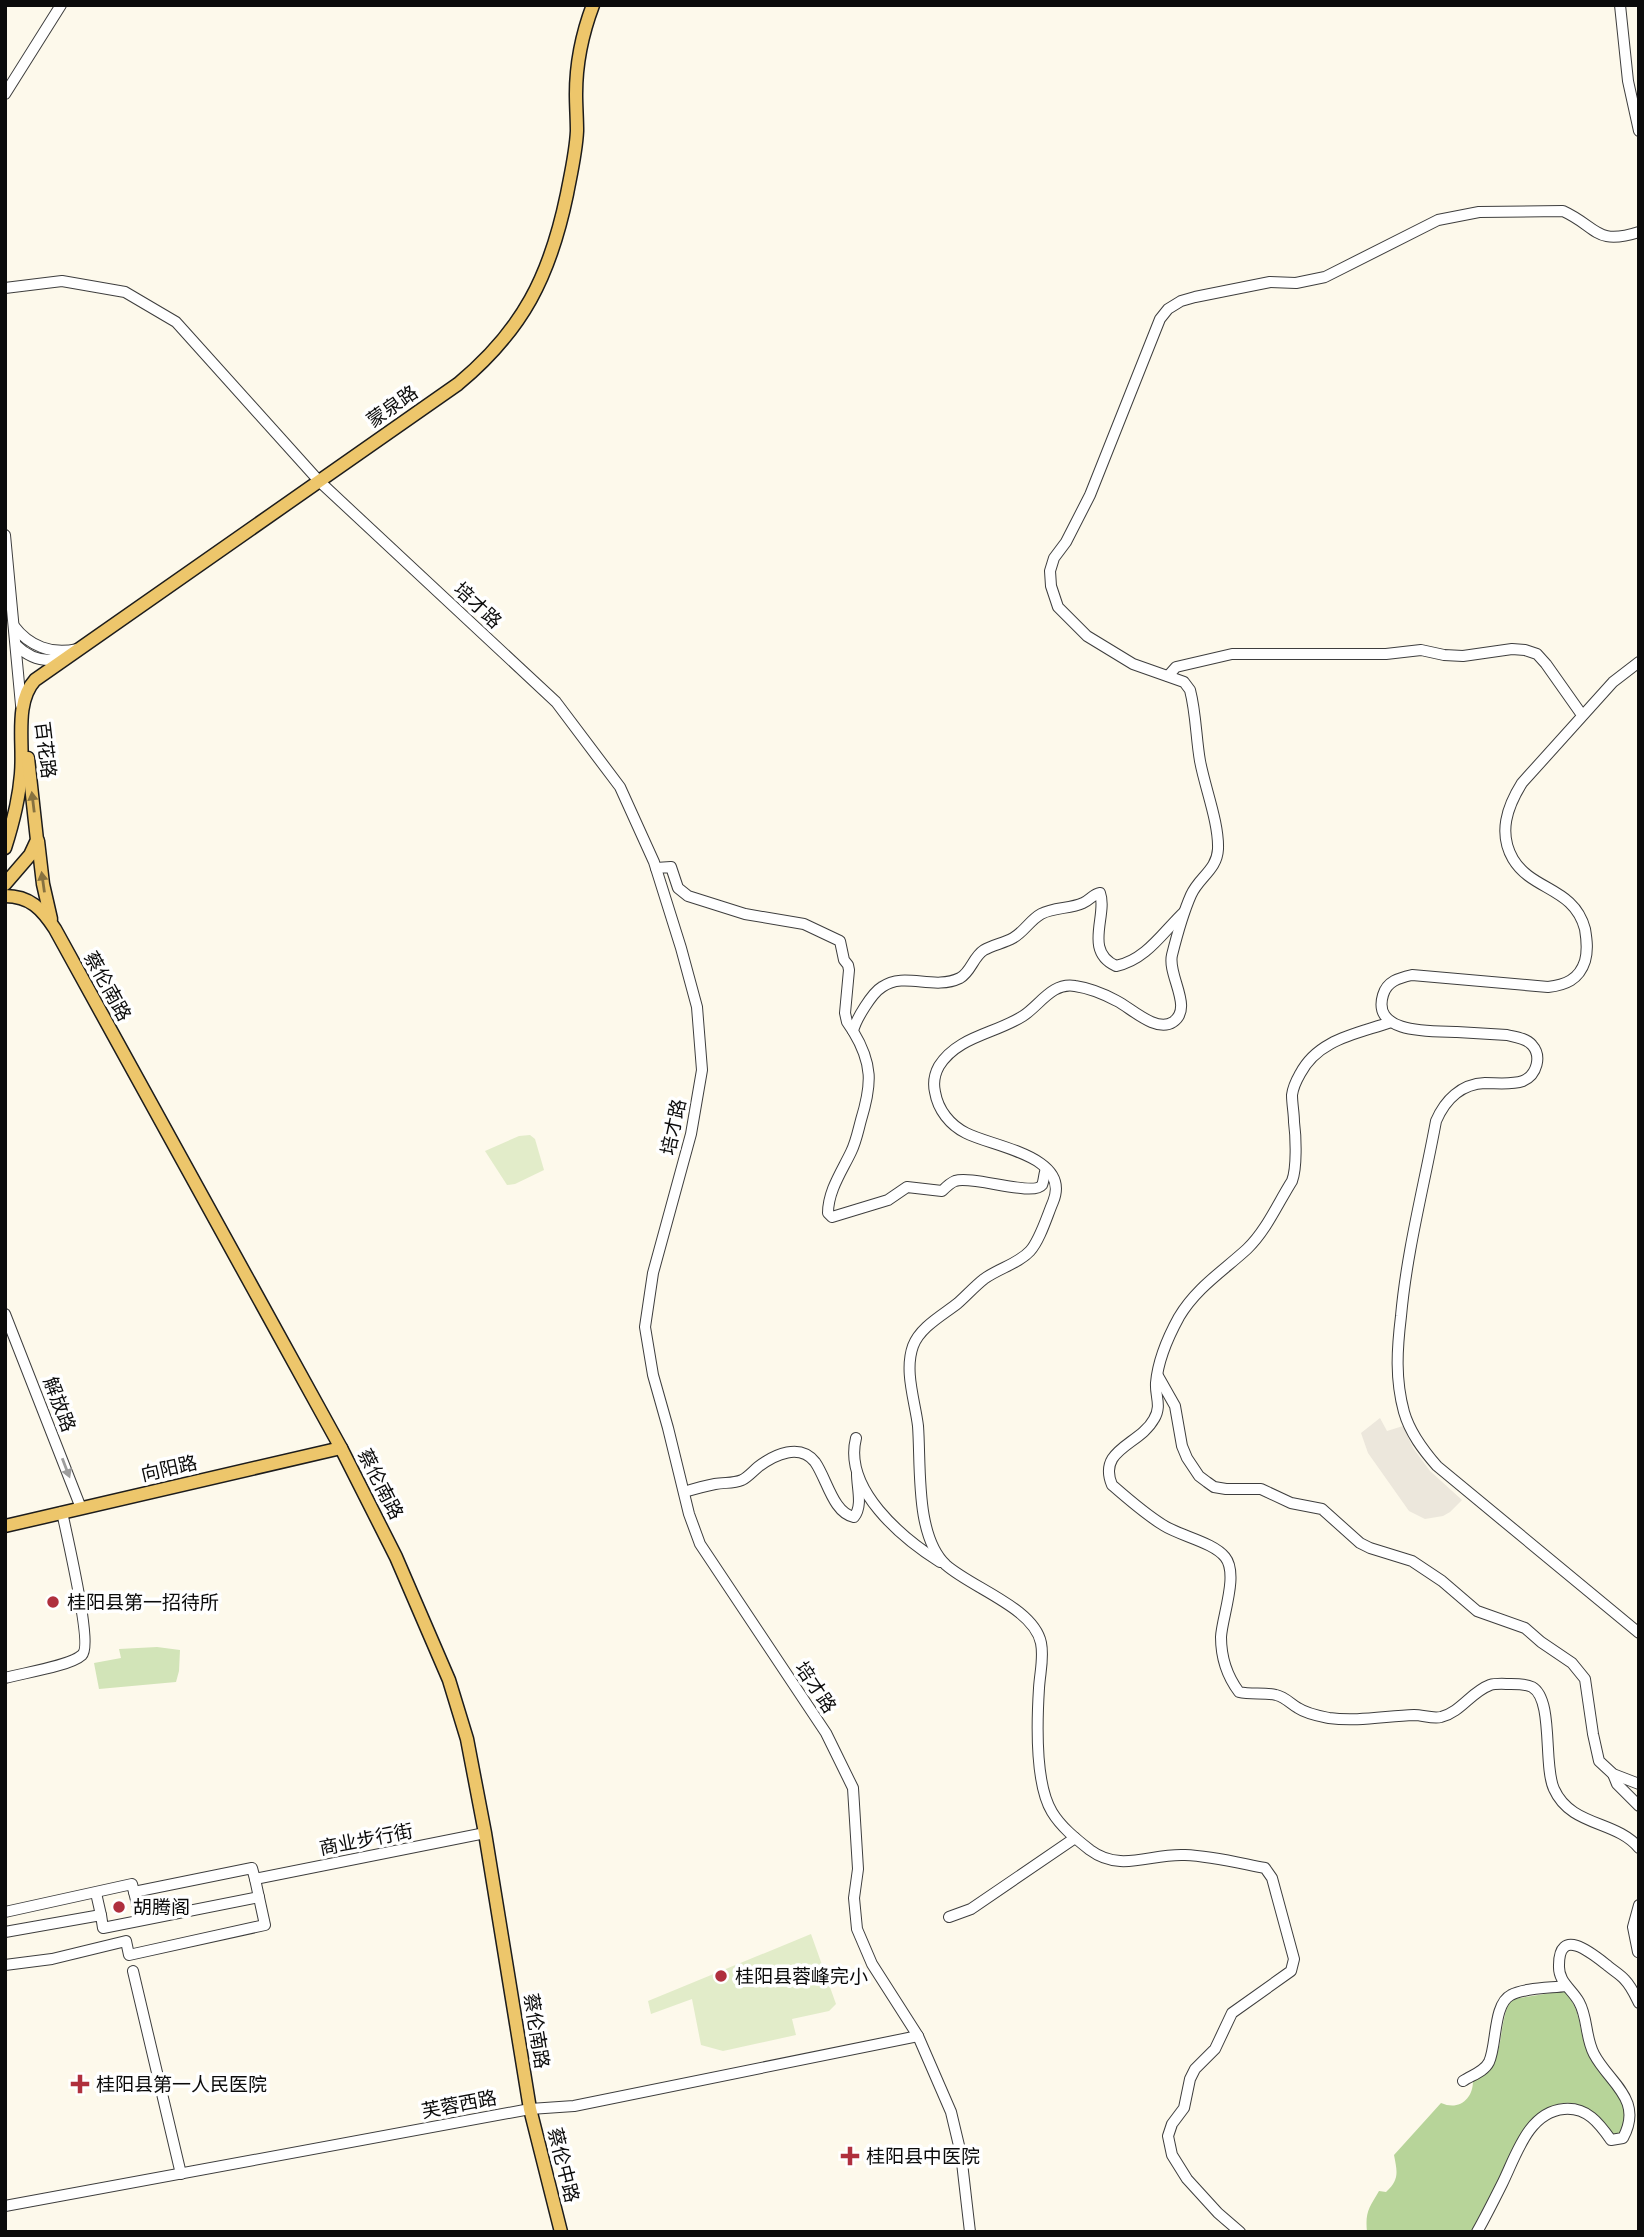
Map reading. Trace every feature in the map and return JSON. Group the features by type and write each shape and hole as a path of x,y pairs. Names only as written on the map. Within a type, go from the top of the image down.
{"main road":[{"name":"蒙泉路","path":"21,709 30,685 41,675 472,372 499,345 531,300 559,233 576,144 578,64 584,31 593,5"},
{"name":"百花路","path":"21,709 37,833"},
{"name":"百花路","path":"5,848 16,811 20,781 23,750 21,709"},
{"path":"5,884 33,850 37,833"},
{"name":"蔡伦南路","path":"37,833 46,895 55,929"},
{"name":"蔡伦南路","path":"5,896 22,898 37,905 55,929 341,1448 396,1557 449,1681 467,1739 530,2109"},
{"name":"向阳路","path":"5,1526 341,1448"},
{"name":"蔡伦中路","path":"530,2109 561,2232"}],"street":[{"path":"5,93 61,5"},
{"path":"1620,5 1628,81 1639,131"},
{"path":"947,1566 937,1554 926,1521 912,1392 912,1348 920,1333 985,1278 1027,1255 1037,1242 1057,1186 1051,1172 1030,1157 969,1135 955,1126 942,1113 936,1100 933,1082 939,1067 955,1049 972,1038 1026,1014 1046,996 1069,984 1105,995 1153,1022 1164,1025 1172,1023 1182,1008 1172,975 1171,960 1194,889 1214,867 1218,846 1201,765 1190,690 1184,682 1133,664 1087,636 1059,607 1051,586 1050,571 1054,558 1066,542 1090,495 1160,319 1168,309 1195,297 1270,282 1296,284 1325,277 1420,227 1457,215 1479,212 1563,211 1600,235 1611,238 1639,232"},
{"name":"培才路","path":"5,288 62,282 125,292 176,322 319,481 556,702 620,787 656,868 681,948 697,1007 702,1070 691,1134 653,1273 646,1327 653,1375 689,1514 700,1544 826,1732 853,1788 858,1869 854,1898 858,1929 872,1965 918,2036 951,2112 961,2154 970,2232"},
{"path":"5,535 21,709"},
{"path":"14,625 29,641 43,648 57,651 78,649"},
{"path":"16,645 26,654 38,659 66,658"},
{"path":"1168,676 1176,667 1233,654 1386,654 1421,650 1463,656 1511,649 1525,650 1536,654 1546,664 1582,715"},
{"path":"1639,662 1613,682 1522,783 1512,798 1505,823 1506,836 1514,860 1530,876 1568,899 1577,909 1583,922 1587,951 1577,977 1548,987 1412,975 1397,978 1386,987 1382,999 1382,1010 1391,1022 1399,1026 1415,1030 1483,1033 1521,1039 1531,1044 1537,1054 1533,1073 1524,1080 1507,1084 1482,1083 1465,1088 1453,1095 1443,1106 1436,1121 1403,1293 1397,1366 1405,1415 1414,1436 1437,1466 1639,1633"},
{"path":"656,868 671,867 678,888 688,897 728,909 804,924 839,941 849,970 845,1018 864,1054 869,1093 853,1148 828,1204 828,1213 832,1217 888,1200 907,1186 942,1191 955,1181 971,1180 1036,1189 1042,1185 1046,1169"},
{"path":"853,1031 872,996 881,987 900,980 936,984 957,979 964,975 983,950 1015,937 1042,913 1086,902 1096,893 1100,893 1102,899 1097,929 1101,951 1106,959 1116,966 1141,956 1185,911"},
{"path":"1391,1022 1337,1039 1312,1057 1303,1068 1292,1095 1295,1136 1292,1181 1250,1247 1189,1301 1168,1339 1161,1359 1156,1385 1159,1398 1157,1414 1149,1428 1118,1451 1111,1460 1109,1478 1112,1485 1159,1522 1227,1559 1229,1595 1221,1640 1226,1668 1239,1692 1274,1694 1312,1714 1330,1718 1418,1715 1438,1718 1491,1685 1521,1684 1532,1687 1542,1699 1548,1738 1548,1770 1550,1781 1560,1801 1566,1808 1633,1841 1639,1848"},
{"name":"解放路","path":"5,1314 81,1508"},
{"path":"1158,1376 1175,1406 1182,1446 1199,1476 1214,1487 1261,1489 1292,1503 1322,1509 1360,1543 1419,1565 1477,1611 1525,1628 1572,1663 1585,1679 1592,1734 1600,1761 1613,1773 1639,1784"},
{"path":"684,1492 743,1480 761,1464 799,1450 808,1454 817,1464 842,1512 854,1517 859,1506 853,1448 856,1438"},
{"path":"857,1474 865,1491 885,1516 930,1555 1022,1615 1037,1630 1043,1658 1038,1703 1041,1784 1052,1811 1075,1838 1108,1861 1183,1854 1265,1868 1272,1878 1294,1959 1292,1971 1232,2013 1215,2049 1190,2078 1185,2108 1172,2124 1168,2136 1171,2155 1186,2179 1240,2232"},
{"path":"5,1678 64,1663 82,1655 86,1648 62,1512"},
{"path":"1613,1773 1617,1784 1639,1806"},
{"name":"商业步行街","path":"5,1912 132,1884 134,1892 252,1868 255,1879 485,1833"},
{"path":"949,1917 971,1909 1075,1838"},
{"path":"122,1924 129,1955 265,1925 255,1879"},
{"path":"134,1892 141,1920"},
{"path":"96,1893 103,1928 258,1897"},
{"path":"1638,1951 1633,1927 1639,1905"},
{"path":"5,1932 101,1915"},
{"path":"5,1965 52,1959 126,1941"},
{"path":"1477,2232 1516,2154 1532,2127 1544,2115 1554,2110 1573,2108 1588,2113 1611,2140 1623,2138 1627,2131 1629,2101 1622,2088 1594,2055 1580,2004 1560,1976 1560,1954 1565,1947 1574,1944 1584,1947 1625,1979 1639,2003"},
{"path":"133,1971 181,2174"},
{"path":"1463,2081 1488,2064 1503,2002 1511,1995 1566,1986"},
{"name":"芙蓉西路","path":"5,2206 530,2109 574,2106 918,2036"}],"green space":[{"path":"530,1135 535,1139 544,1170 507,1185 485,1151 519,1136"},
{"path":"157,1647 180,1650 176,1682 99,1689 94,1663 121,1658 119,1649"},
{"path":"811,1934 836,2004 829,2011 792,2019 796,2035 723,2051 701,2045 692,1999 651,2014 648,2001"},
{"path":"1564,1991 1575,2007 1590,2057 1622,2100 1625,2117 1620,2133 1613,2135 1593,2113 1573,2103 1552,2107 1528,2124 1471,2232 1367,2232 1368,2210 1379,2191 1386,2192 1395,2179 1394,2155 1441,2103 1454,2105 1464,2102 1471,2093 1473,2081 1491,2066 1499,2048 1508,2005 1513,1999"}],"shaded area":[{"path":"1380,1418 1387,1431 1403,1426 1413,1448 1430,1471 1462,1500 1450,1512 1425,1519 1409,1511 1368,1453 1361,1433"}],"place":[{"name":"桂阳县第一招待所","path":"53,1602"},
{"name":"胡腾阁","path":"119,1907"},
{"name":"桂阳县蓉峰完小","path":"721,1976"},
{"name":"桂阳县第一人民医院","path":"80,2084"},
{"name":"桂阳县中医院","path":"850,2156"}]}
